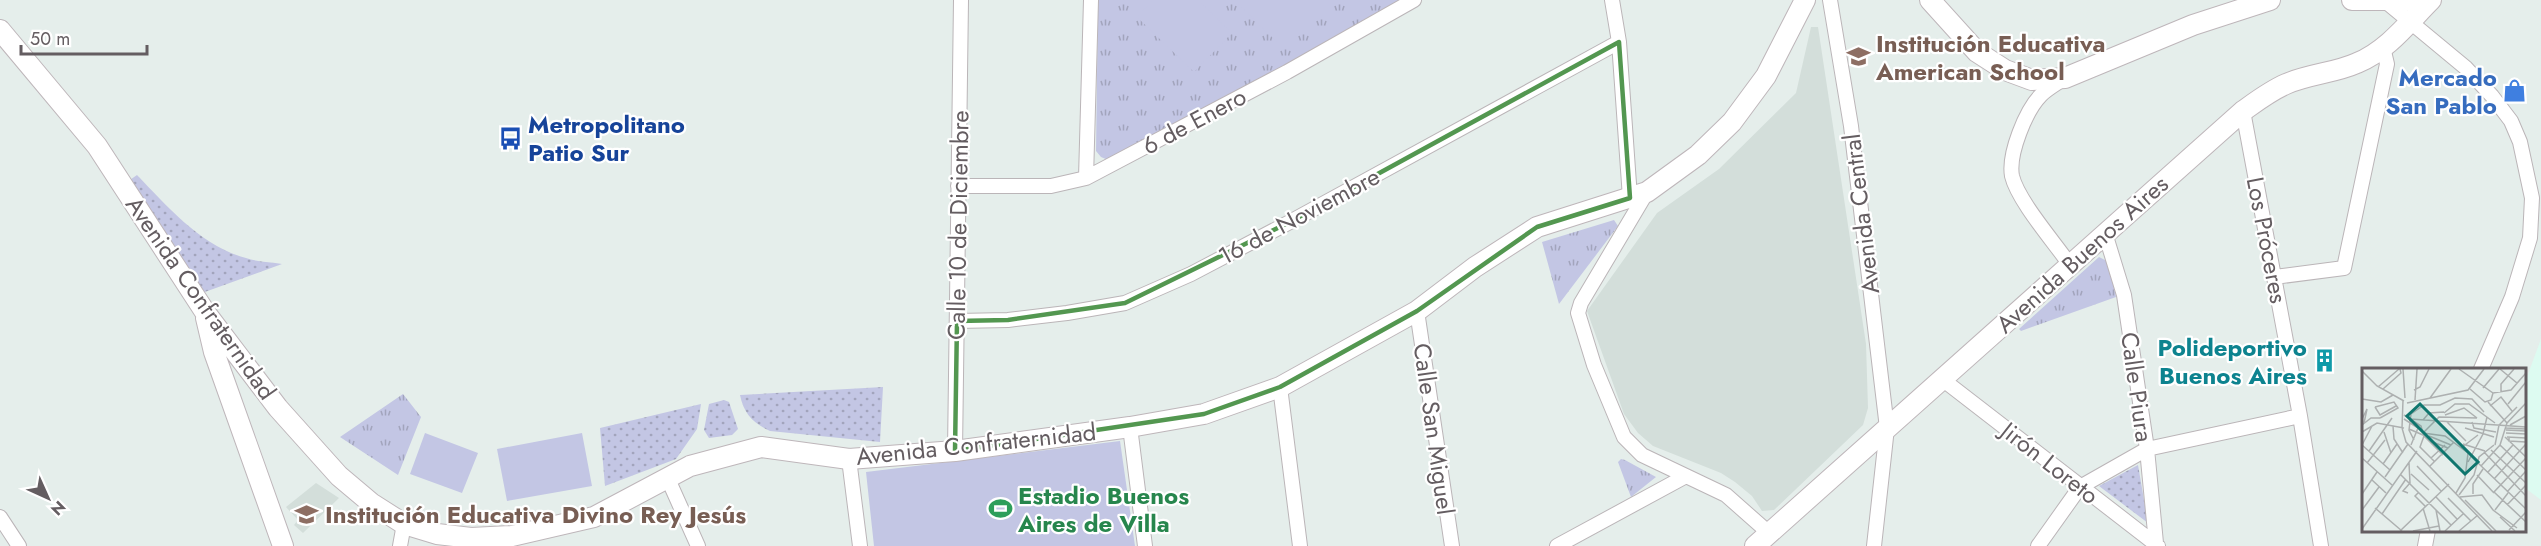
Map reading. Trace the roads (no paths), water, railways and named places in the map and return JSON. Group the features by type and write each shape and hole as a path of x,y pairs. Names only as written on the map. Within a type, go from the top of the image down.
{"street":[{"name":"Calle 10 de Diciembre","path":"955,451 961,0"},
{"path":"1086,178 1091,0"},
{"name":"6 de Enero","path":"958,186 1051,186 1086,178 1287,72 1414,0"},
{"path":"1612,0 1639,195 1581,303 1578,313 1594,365 1624,436 1642,455 1726,495 1762,540"},
{"name":"Avenida Confraternidad","path":"0,30 97,146 205,312 278,408 339,476 371,503 404,524 437,534 460,537 512,536 594,518 690,466 761,447 849,459 955,451 1130,427 1204,414 1280,387 1417,311 1475,267 1537,227 1639,195 1698,155 1732,122 1766,76 1805,0"},
{"name":"Avenida Central","path":"1830,0 1851,126 1887,428 1874,546"},
{"path":"1930,0 1977,52 2005,70 2032,80 2065,78"},
{"path":"2070,265 2020,192 2012,175 2014,155 2028,110 2042,94 2065,78 2204,21 2270,0"},
{"path":"2352,0 2426,0"},
{"name":"Avenida Buenos Aires","path":"1762,540 2243,111 2264,96 2287,84 2356,64 2383,47 2431,0"},
{"path":"2385,1 2466,68 2492,96 2511,122 2520,142 2532,198 2530,238 2512,297 2481,368"},
{"name":"16 de Noviembre","path":"957,321 1008,320 1067,314 1125,303 1220,259 1619,42"},
{"path":"2275,277 2344,268 2387,64 2383,47"},
{"name":"Los Próceres","path":"2243,111 2300,416 2321,546"},
{"name":"Calle Piura","path":"2105,233 2124,295 2147,448 2156,545"},
{"name":"Calle San Miguel","path":"1417,311 1452,546"},
{"path":"205,312 214,352 283,546"},
{"name":"Jirón Loreto","path":"1942,378 2156,545"},
{"path":"1280,387 1300,546"},
{"path":"2038,546 2080,487 2147,448 2300,416"},
{"path":"1130,427 1145,546"},
{"path":"849,459 860,546"},
{"path":"1557,546 1686,476"},
{"path":"668,479 698,546"},
{"path":"0,518 19,546"},
{"path":"400,546 404,524"},
{"path":"2425,546 2428,531"}],"place":[{"name":"Institución Educativa American School","path":"1858,57"},
{"name":"Mercado San Pablo","path":"2515,91"},
{"name":"Metropolitano Patio Sur","path":"510,138"},
{"name":"Polideportivo Buenos Aires","path":"2325,361"},
{"name":"Estadio Buenos Aires de Villa","path":"1000,509"},
{"name":"Institución Educativa Divino Rey Jesús","path":"307,514"}]}
